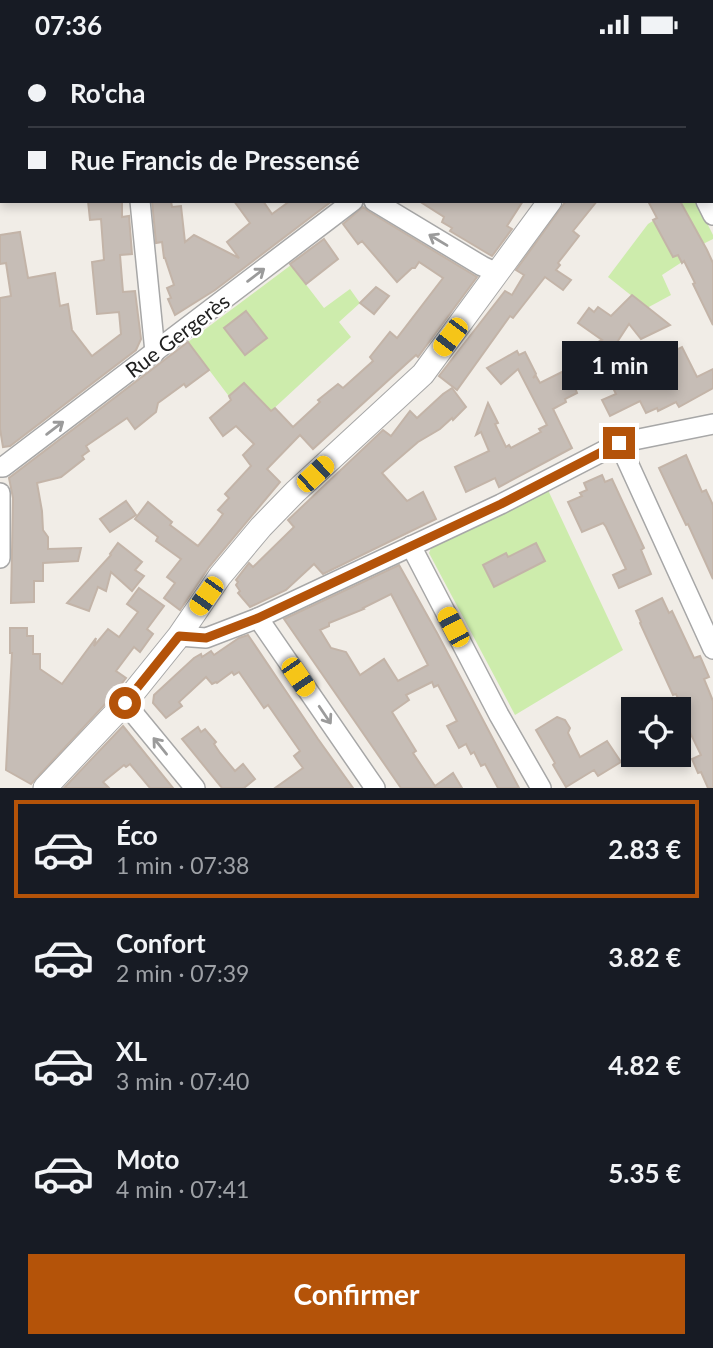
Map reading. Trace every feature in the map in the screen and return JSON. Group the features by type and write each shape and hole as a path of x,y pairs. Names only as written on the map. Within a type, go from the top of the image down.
{"street":[{"path":"140,203 155,352"},
{"name":"Rue Gergerès","path":"0,467 350,203"},
{"path":"377,203 498,273"},
{"path":"45,788 125,703 179,636 220,576 261,527 295,492 423,374 549,203"},
{"path":"179,636 206,638 258,618 501,504 619,443 713,424"},
{"path":"619,443 713,649"},
{"path":"0,493 0,558"},
{"path":"411,546 499,715 541,788"},
{"path":"258,618 375,788"},
{"path":"125,703 195,788"}],"green space":[{"path":"681,203 697,203 713,239 662,275 671,295 647,308 608,277 648,224"},
{"path":"291,265 324,308 350,289 360,303 339,322 351,337 270,412 253,392 237,407 188,342"},
{"path":"547,488 623,650 515,715 429,553 434,541"}],"building":[{"path":"88,203 122,203 122,217 129,216 132,254 120,255 123,292 135,291 141,339 136,350 10,446 3,447 0,429 0,298 11,296 6,263 0,264 0,235 20,232 28,278 55,273 60,306 68,304 72,330 92,356 121,334 119,312 97,314 92,262 104,260 101,219 90,220"},
{"path":"152,203 181,206 185,242 194,235 239,258 227,242 250,223 235,203 264,203 272,214 287,203 329,203 215,290 175,315 168,299 171,298 167,288 174,285 164,258 162,242 156,243"},
{"path":"422,203 522,203 507,226 512,229 492,256 450,231 452,228 442,222 444,217"},
{"path":"565,203 595,203 573,231 579,236 558,263 560,265 556,270 571,280 563,290 545,277 513,318 510,316 457,390 439,376 505,291 512,295 524,275 516,270"},
{"path":"649,203 681,203 707,250 713,263 713,325 684,261 682,263 678,255 673,257 653,220 657,218"},
{"path":"363,207 477,277 418,357 416,355 313,449 300,435 267,469 280,482 209,567 180,610 164,598 175,583 167,577 181,559 156,541 158,537 135,519 148,502 172,522 170,525 198,546 216,524 223,514 218,510 229,498 225,494 251,466 243,455 254,444 236,426 223,436 210,418 231,400 229,396 244,383 271,411 275,408 293,427 320,402 318,400 338,384 343,388 373,361 370,357 390,332 397,338 443,278 419,262 397,282 362,241 358,244 343,224"},
{"path":"324,239 338,259 306,284 290,264"},
{"path":"376,287 389,296 374,314 360,303"},
{"path":"632,295 670,325 641,339 629,324 610,353 622,378 682,347 697,377 713,369 713,388 679,407 676,402 658,411 657,408 646,413 640,401 610,416 602,400 616,394 599,359 579,369 573,356 602,340 578,323 589,308 594,312 598,307 611,316"},
{"path":"246,311 267,338 245,355 224,328"},
{"path":"188,342 209,370 158,403 156,412 135,429 127,418 86,446 89,451 82,456 84,459 61,477 37,483 48,549 81,548 78,561 43,563 43,581 34,581 34,602 11,603 13,498 9,478"},
{"path":"517,351 519,355 525,352 536,374 533,378 536,376 540,383 568,369 577,393 553,409 572,448 499,487 495,478 466,492 455,467 489,451 481,432 476,435 488,403 506,447 509,445 511,448 541,432 539,429 547,425 518,369 501,384 487,368"},
{"path":"452,388 466,407 453,420 452,418 418,442 382,473 407,501 423,492 436,519 323,574 314,564 286,590 250,607 238,593 240,591 236,580 249,563 253,567 294,527 288,520 383,430 391,436 410,411 417,418"},
{"path":"686,455 702,492 706,490 713,505 713,579 659,468"},
{"path":"602,475 605,482 612,479 644,548 641,550 651,574 619,588 613,575 626,569 606,527 603,523 582,532 568,502 582,496 580,493 587,490 584,483"},
{"path":"126,501 136,515 110,532 100,519"},
{"path":"118,543 142,562 135,570 144,576 132,591 111,572 106,591 98,587 89,611 67,603 111,555"},
{"path":"536,543 545,561 494,587 483,565 506,553 508,557"},
{"path":"399,565 519,788 498,788 485,764 481,766 474,752 471,754 466,744 459,748 447,726 457,721 438,685 434,687 432,682 406,695 409,700 392,712 416,751 413,753 435,786 453,773 462,788 401,788 284,619","holes":["391,594 428,665 398,681 384,659 360,675 346,652 331,648 320,630 329,626 329,623 364,609"]},
{"path":"139,588 164,606 147,629 153,634 140,652 134,647 116,671 126,678 31,784 6,770 12,653 10,628 27,628 27,636 33,636 33,654 40,654 40,669 62,684 96,638 94,646 108,629 119,637 138,612 127,604"},
{"path":"662,598 669,613 672,611 694,658 700,656 709,677 704,679 713,701 713,788 708,788 692,759 701,755 691,734 691,697 673,695 636,611"},
{"path":"248,635 353,788 275,788 303,768 294,756 300,751 268,705 264,708 239,672 234,675 232,672 212,684 206,677 179,702 182,706 166,718 153,703 154,695 194,658 201,654 202,657 211,651 214,655"},
{"path":"557,717 565,720 570,728 568,733 580,757 607,741 621,762 598,776 594,770 566,787 536,730"},
{"path":"123,726 173,788 150,788 130,764 126,767 124,765 103,782 109,788 64,788"},
{"path":"198,727 201,732 205,729 216,742 214,744 235,771 243,764 255,779 244,788 222,788 182,739"}],"route":[{"path":"125,703 179,636 206,638 258,618 501,504 619,443"}]}
